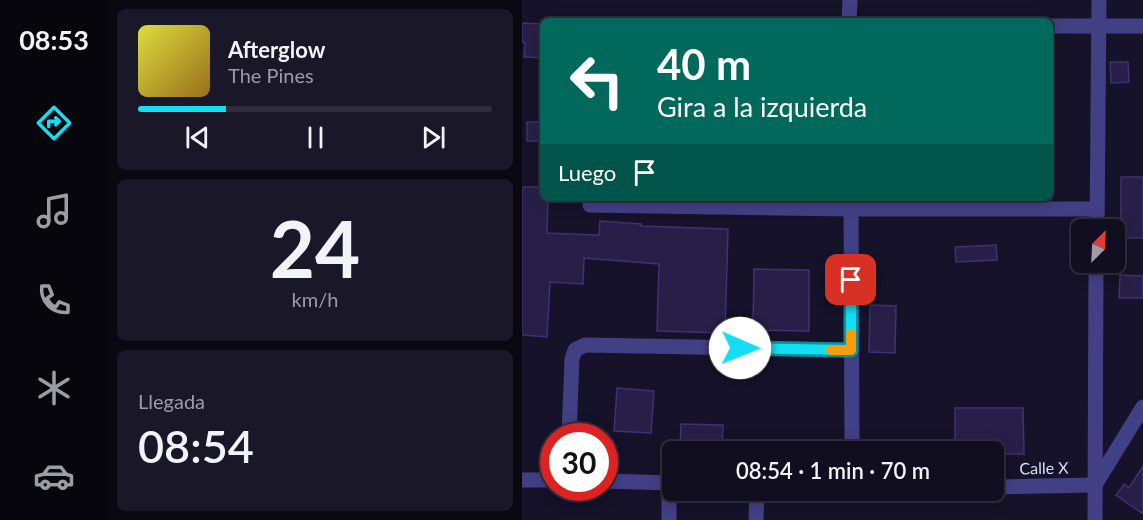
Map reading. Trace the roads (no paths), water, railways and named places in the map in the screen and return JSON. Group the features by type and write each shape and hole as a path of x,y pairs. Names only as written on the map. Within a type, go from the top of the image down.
{"street":[{"path":"849,18 850,0"},
{"path":"1097,219 1099,0"},
{"path":"1053,26 1143,26"},
{"path":"590,206 851,204 1097,209"},
{"path":"851,204 852,441"},
{"path":"1095,520 1096,273"},
{"path":"570,423 572,359 575,350 585,345 851,350"},
{"path":"1095,485 1143,407"},
{"path":"522,480 540,480"},
{"path":"618,481 662,483"},
{"name":"Calle X","path":"1004,487 1095,485"},
{"path":"669,520 670,501"},
{"path":"756,520 757,501"}]}
